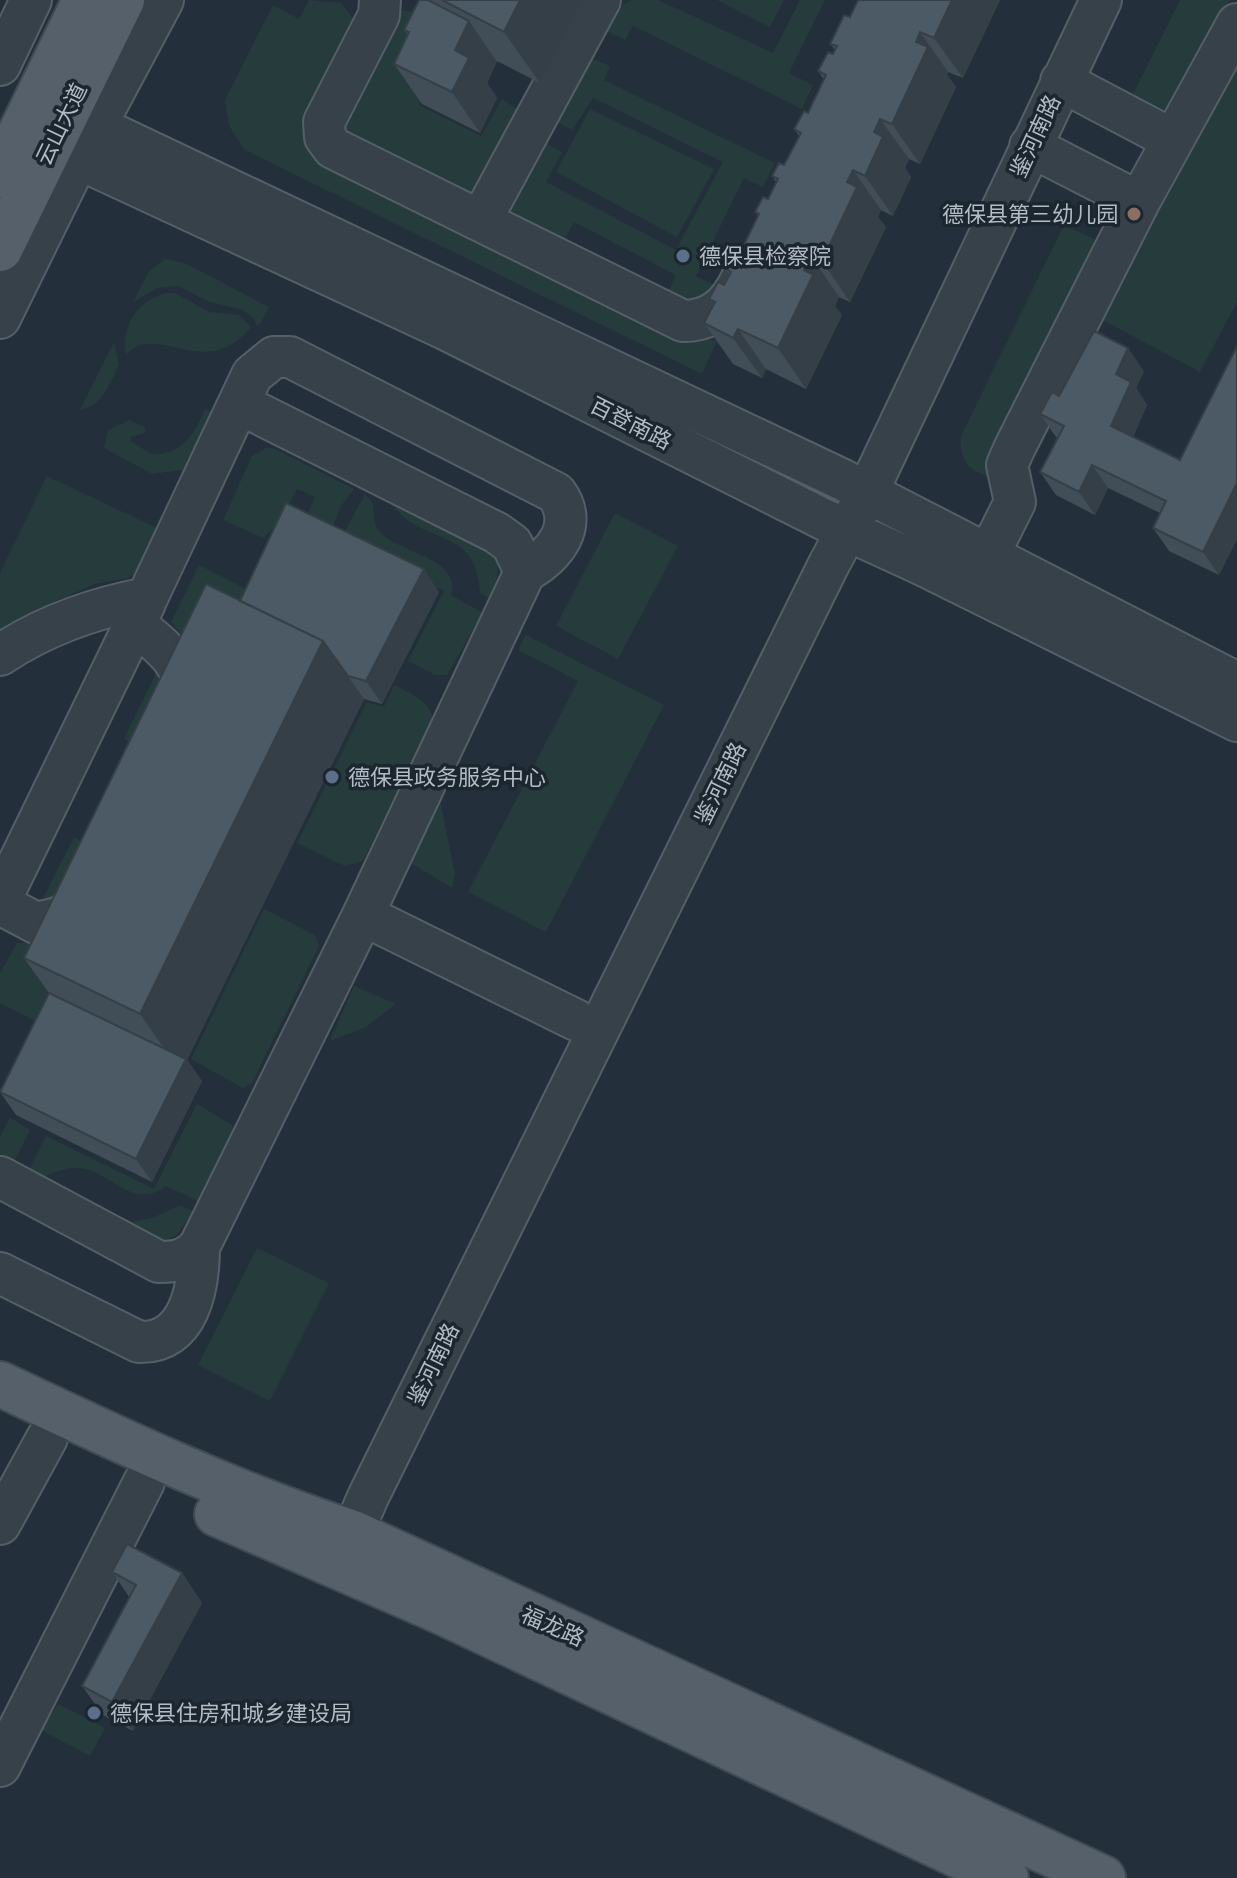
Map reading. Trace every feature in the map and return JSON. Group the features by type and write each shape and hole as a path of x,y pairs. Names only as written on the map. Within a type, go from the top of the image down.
{"main road":[{"name":"云山大道","path":"0,175 58,128 85,0"},
{"name":"云山大道","path":"0,249 122,0"},
{"name":"福龙路","path":"0,1384 160,1459 1006,1878"},
{"name":"福龙路","path":"0,1416 144,1482 335,1546 1103,1878"}],"street":[{"path":"0,65 31,0"},
{"path":"0,318 58,128 163,0"},
{"path":"380,0 379,15 329,108 325,137 346,156 482,218 683,321 701,321 725,304 755,250"},
{"path":"482,218 600,0"},
{"name":"鉴河南路","path":"855,486 1078,0"},
{"name":"鉴河南路","path":"335,1546 576,1020 836,524 1030,146 1101,0"},
{"path":"988,556 1015,502 1007,465 1139,202 1237,24"},
{"path":"1061,81 1173,140"},
{"name":"百登南路","path":"58,128 855,486 988,556 1235,676"},
{"name":"百登南路","path":"58,128 443,328 1237,721"},
{"path":"1030,146 1139,202"},
{"path":"0,1273 139,1342 154,1342 181,1327 195,1289 199,1247 363,915 525,572 554,551 567,525 566,506 556,493 290,357 274,357 262,364 252,375 0,902 36,923 58,918 99,894 119,870"},
{"path":"240,404 497,533 512,544 525,572"},
{"name":"鉴河南路","path":"335,1546 576,1072 836,524"},
{"path":"0,655 64,621 114,604 141,612 184,675 188,716 183,741"},
{"path":"363,915 576,1020"},
{"path":"0,1177 159,1262 177,1262 199,1247"},
{"path":"0,1524 47,1438"},
{"path":"0,1766 144,1482"}],"green space":[{"path":"309,0 341,3 359,26 306,131 687,336 717,341 702,374 245,150 229,126 225,100 273,5 299,19"},
{"path":"632,0 658,0 773,53 800,0 825,0 789,73 813,85 802,109 633,26 625,40 602,29 614,9"},
{"path":"717,0 784,0 770,27"},
{"path":"1180,0 1230,0 1172,114 1133,94"},
{"path":"394,10 411,11 450,30 419,105 481,136 502,99 522,112 478,200 345,140 341,109"},
{"path":"1237,52 1237,302 1200,372 1097,317"},
{"path":"589,57 610,66 604,80 775,163 763,187 744,178 696,276 714,285 700,303 664,300 676,275 574,222 561,246 505,213 537,143 547,144 562,152 546,182 676,250 723,162 593,98 572,130 559,123 556,102 567,105"},
{"path":"590,109 714,169 677,237 556,172"},
{"path":"1064,225 1103,243 991,478 976,472 967,463 962,452 961,436"},
{"path":"165,259 185,263 269,307 260,324 256,325 254,318 243,310 209,302 178,286 158,288 133,302 149,271"},
{"path":"166,293 175,293 209,312 239,315 251,327 234,343 216,350 199,352 152,344 138,346 126,355 126,334 133,316 147,302"},
{"path":"114,342 119,365 112,380 100,399 80,410"},
{"path":"205,409 216,414 190,469 152,474 104,448 108,430 129,420 145,427 145,433 131,437 131,442 151,454 173,451 192,434"},
{"path":"266,448 273,448 354,489 340,507 331,533 304,522 315,497 297,489 281,520 263,538 223,520 252,456"},
{"path":"47,476 161,530 138,572 128,578 95,584 52,603 0,636 0,573"},
{"path":"365,494 372,502 380,532 400,546 439,564 448,572 452,583 451,595 483,613 447,675 435,675 408,661 444,591 340,540"},
{"path":"394,507 448,526 487,549 494,556 498,572 489,598 480,593 477,572 470,557 459,547 406,519"},
{"path":"615,513 678,546 618,659 556,626"},
{"path":"199,565 260,596 188,641 171,622"},
{"path":"526,635 664,705 546,932 468,892 578,681 518,650"},
{"path":"158,669 168,681 158,756 124,739"},
{"path":"394,685 424,703 433,720 363,861 345,866 297,843 367,702 384,707"},
{"path":"440,800 455,874 452,888 409,862"},
{"path":"74,837 109,854 99,870 37,910"},
{"path":"264,909 315,935 319,946 252,1083 243,1088 191,1059"},
{"path":"54,941 54,1031 0,1003 0,973 17,943"},
{"path":"354,986 396,1004 366,1027 330,1041"},
{"path":"197,1104 232,1125 234,1133 198,1201 166,1186 154,1193 132,1192 90,1170 78,1168 61,1170 35,1181 26,1176 46,1136 154,1189"},
{"path":"10,1117 30,1130 11,1168 0,1163 0,1137"},
{"path":"69,1192 132,1222 152,1218 180,1205 193,1211 177,1235 160,1242"},
{"path":"257,1248 329,1283 270,1401 198,1365"},
{"path":"58,1704 105,1728 90,1756 41,1730"}],"building":[{"path":"419,0 428,0 469,21 455,50 469,58 452,92 394,64 409,32 404,30"},
{"path":"442,0 520,0 504,32"},
{"path":"858,0 952,0 934,38 920,32 916,42 928,47 892,124 880,119 874,132 883,137 865,176 853,170 847,182 857,187 822,261 811,256 804,270 813,275 778,348 738,329 733,338 704,323 715,302 709,299 718,282 724,285 731,272 725,268 734,250 740,253 759,214 755,212 763,197 768,199 778,179 772,176 779,163 784,165 801,133 794,129 804,111 808,113 826,75 818,71 828,52 833,54 837,46 830,44 844,15 850,17"},
{"path":"1094,331 1128,348 1116,374 1131,382 1111,426 1180,460 1237,346 1237,483 1203,552 1153,528 1166,501 1092,465 1079,492 1040,472 1064,426 1040,414 1052,392 1059,396"},
{"path":"286,503 424,569 366,681 348,676 323,641 240,601"},
{"path":"206,584 323,641 140,1014 24,958"},
{"path":"49,993 186,1059 136,1159 0,1092"},
{"path":"127,1544 182,1573 112,1702 82,1686 136,1585 112,1572"}],"place":[{"name":"德保县第三幼儿园","path":"1134,214"},
{"name":"德保县检察院","path":"683,256"},
{"name":"德保县政务服务中心","path":"332,777"},
{"name":"德保县住房和城乡建设局","path":"94,1713"}]}
